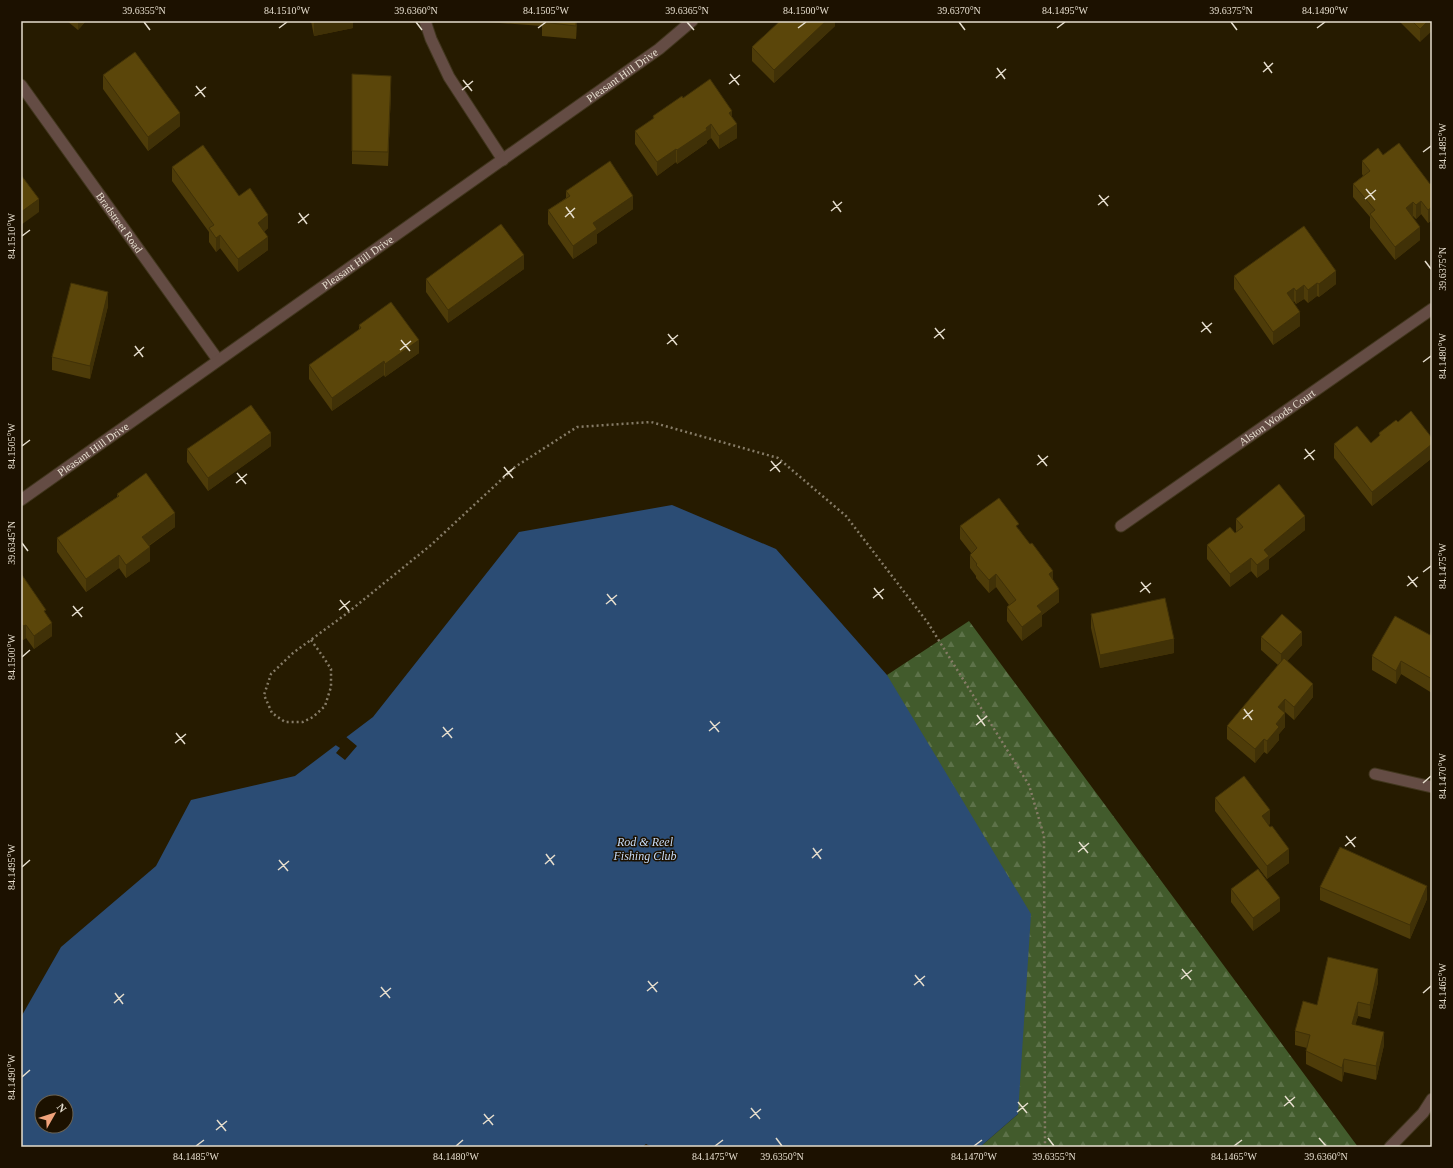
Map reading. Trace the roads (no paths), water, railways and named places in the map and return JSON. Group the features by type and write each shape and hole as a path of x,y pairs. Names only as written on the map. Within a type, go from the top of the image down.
{"street":[{"path":"425,21 431,39 449,77 503,160"},
{"name":"Pleasant Hill Drive","path":"21,500 659,50 692,21"},
{"name":"Bradstreet Road","path":"21,85 218,360"},
{"name":"Alston Woods Court","path":"1121,526 1432,309"},
{"path":"1375,774 1432,787"},
{"path":"1390,1147 1423,1113 1432,1099"}],"water":[{"name":"Rod & Reel Fishing Club","path":"672,505 776,549 887,675 1031,914 1018,1114 980,1147 652,1147 646,1144 642,1147 21,1147 21,1017 61,947 156,866 191,800 295,776 373,717 519,532"}]}
